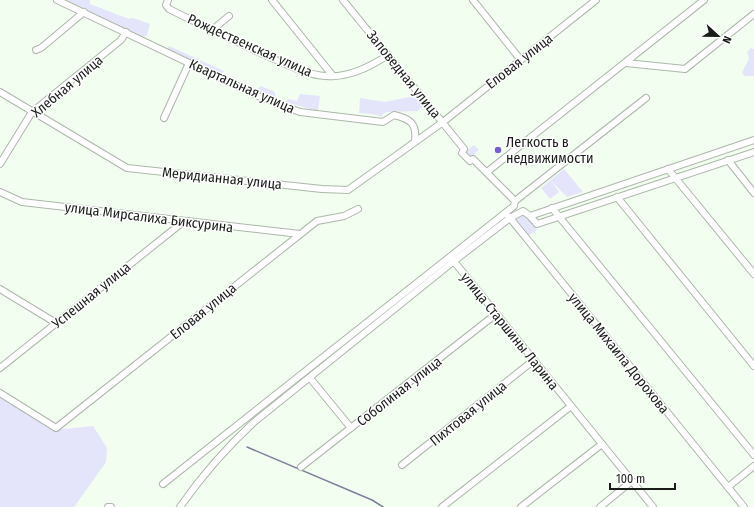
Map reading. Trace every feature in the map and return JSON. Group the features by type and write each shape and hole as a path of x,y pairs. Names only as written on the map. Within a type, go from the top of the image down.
{"street":[{"path":"57,0 126,32"},
{"name":"Рождественская улица","path":"168,0 166,4 169,9 212,30 305,72 315,75 333,76 361,70 388,55"},
{"path":"272,0 333,76"},
{"name":"Заповедная улица","path":"343,0 464,149 462,153 466,159 470,161 474,159 487,172"},
{"path":"473,0 520,59"},
{"name":"Еловая улица","path":"443,122 520,59 596,0"},
{"path":"515,201 487,172 704,0"},
{"path":"36,50 41,48 84,12"},
{"path":"626,63 685,70 754,14"},
{"path":"212,30 229,16"},
{"name":"Квартальная улица","path":"126,32 258,96 300,112 383,122 394,115 403,117 413,124 416,130 415,141"},
{"name":"Хлебная улица","path":"0,164 32,112 121,40 126,32"},
{"path":"164,118 189,63"},
{"name":"Меридианная улица","path":"0,92 127,168 322,189 348,190 443,122"},
{"path":"508,216 514,206 515,201 646,98"},
{"path":"530,216 754,140"},
{"path":"163,484 508,216 523,211 537,224 559,218 754,152"},
{"path":"728,160 754,193"},
{"path":"668,169 754,274"},
{"name":"улица Мирсалиха Биксурина","path":"0,192 22,202 183,222 300,234"},
{"path":"616,198 754,366"},
{"path":"552,208 754,455"},
{"name":"Еловая улица","path":"0,393 56,428 317,221 344,216 358,209"},
{"name":"улица Михаила Дорохова","path":"508,216 744,507"},
{"name":"Успешная улица","path":"0,368 183,222"},
{"path":"180,507 199,479 223,451 238,437 452,259"},
{"name":"улица Старшины Ларина","path":"452,259 653,507"},
{"path":"0,289 56,323"},
{"name":"Соболиная улица","path":"301,467 496,314"},
{"name":"Пихтовая улица","path":"402,465 534,360"},
{"path":"310,378 351,428"},
{"path":"442,507 571,406"},
{"path":"232,429 238,437"},
{"path":"521,507 602,444"},
{"path":"728,487 754,466"},
{"path":"600,507 632,481"}],"shaded area":[{"path":"65,0 90,0 90,4 129,19 133,18 150,24 147,35 142,37"},
{"path":"169,46 224,71 221,75 167,49"},
{"path":"751,48 754,49 754,76 745,76 742,73 749,58 747,52"},
{"path":"261,86 275,92 276,100 255,91"},
{"path":"300,94 320,96 318,111 285,102 288,99 297,101"},
{"path":"409,97 417,98 424,106 417,111 386,112 382,115 383,117 359,113 360,98 385,102"},
{"path":"474,145 479,150 469,158 464,153"},
{"path":"564,169 583,192 567,197 551,181 559,192 550,199 541,188"},
{"path":"520,213 525,214 537,230 528,236 514,218"},
{"path":"0,396 64,429 93,426 107,448 106,462 74,507 0,507"}],"waterway":[{"path":"247,447 372,500 383,507"}],"place":[{"name":"Легкость в недвижимости","path":"498,150"}]}
